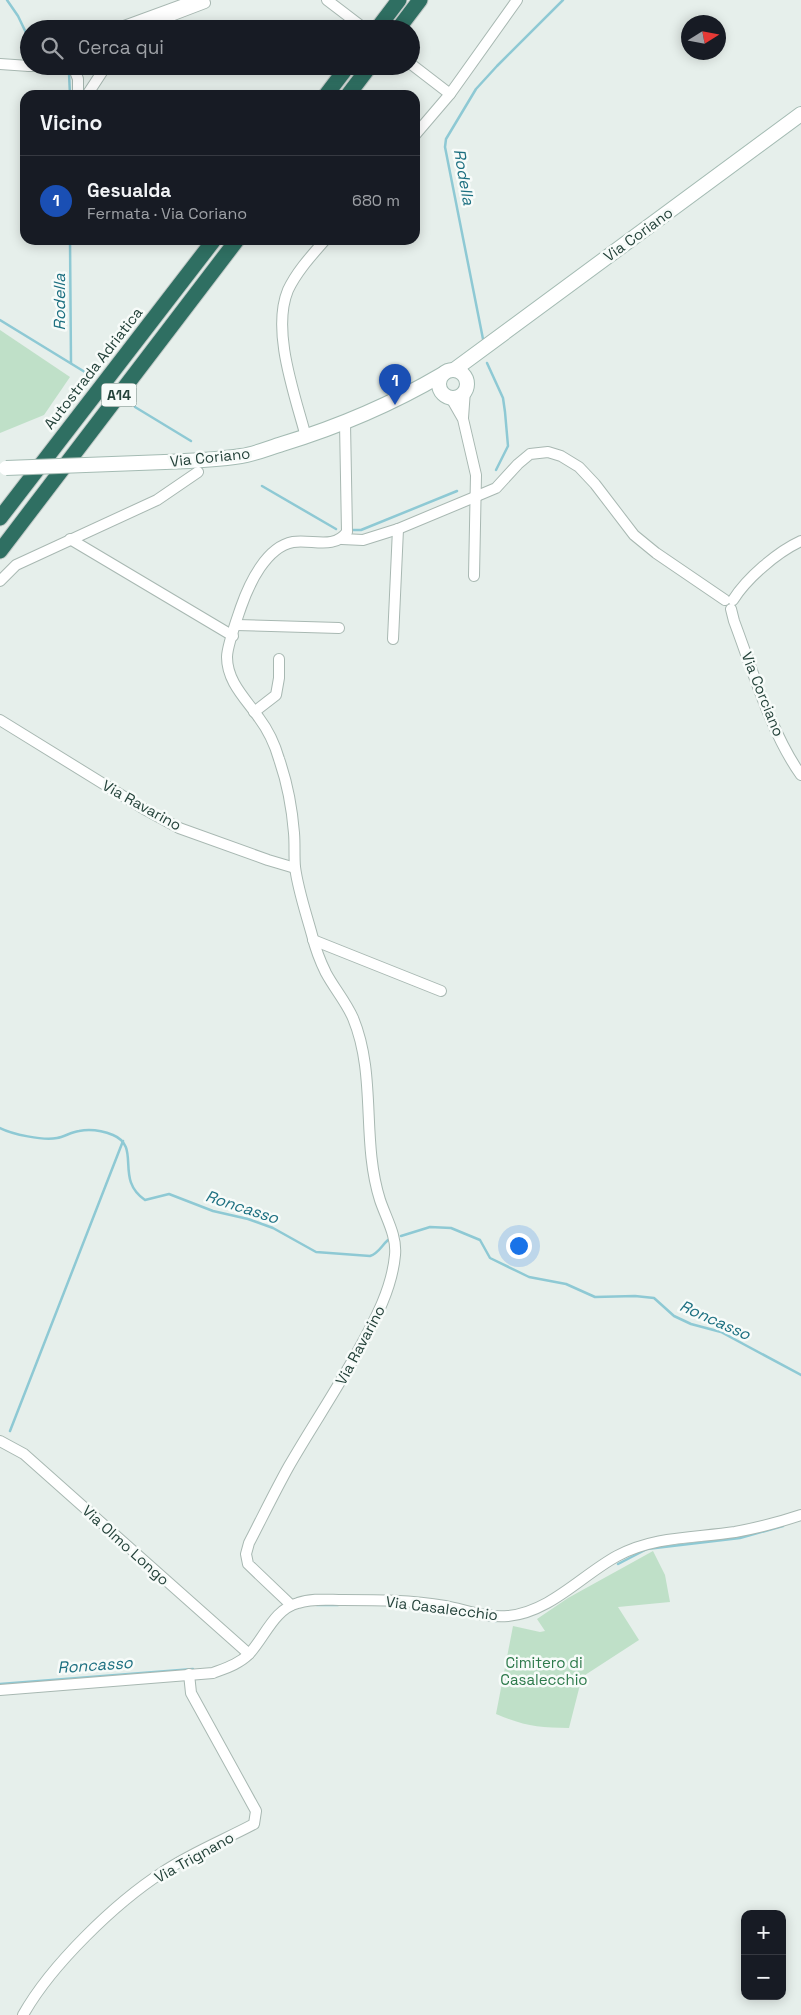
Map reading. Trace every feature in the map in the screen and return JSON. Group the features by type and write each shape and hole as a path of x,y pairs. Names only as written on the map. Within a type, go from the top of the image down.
{"highway":[{"path":"384,20 399,0"},
{"path":"405,20 420,0"},
{"path":"330,90 341,75"},
{"path":"352,90 363,75"},
{"name":"Autostrada Adriatica","path":"0,518 210,245"},
{"name":"A14","path":"0,551 233,245"}],"main road":[{"name":"Via Coriano","path":"3,468 199,461 243,456 345,423 410,394 449,372 801,114"},
{"path":"466,386 462,374 449,372 439,382 447,396 459,396 466,386 475,354"},
{"name":"Via Coriano","path":"410,394 447,396"}],"street":[{"path":"141,20 195,0"},
{"path":"160,20 205,3 204,0"},
{"path":"327,0 353,20"},
{"path":"420,128 446,91 517,0"},
{"path":"0,64 20,65"},
{"path":"420,71 446,91"},
{"path":"76,75 78,90"},
{"path":"90,90 100,75"},
{"path":"306,437 286,355 283,336 283,313 288,290 302,266 321,245"},
{"path":"466,386 463,419 476,474 477,496 474,576"},
{"path":"447,396 463,419"},
{"path":"342,539 347,532 348,520 345,423"},
{"name":"Via Ravarino","path":"291,1605 248,1564 246,1554 249,1543 289,1467 347,1372 379,1312 396,1253 392,1232 380,1198 370,1148 369,1099 364,1050 352,1015 325,971 313,940 295,868 294,833 280,760 273,743 242,696 228,668 227,653 242,605 250,587 272,553 283,546 294,542 328,542 342,539 363,540 398,529 496,488 530,454 548,452 562,456 580,467 634,535 656,553 730,603"},
{"name":"Via Coriano","path":"0,580 16,565 157,500 198,472"},
{"path":"393,640 398,529"},
{"path":"70,539 233,636"},
{"path":"730,603 755,575 786,548 801,541"},
{"name":"Via Corciano","path":"730,603 734,621 770,714 791,762 801,776"},
{"path":"236,625 339,628"},
{"path":"254,712 276,695 279,678 279,660"},
{"name":"Via Ravarino","path":"0,720 144,809 179,828 295,868"},
{"path":"313,940 441,991"},
{"name":"Via Olmo Longo","path":"0,1441 24,1454 249,1654"},
{"name":"Via Casalecchio","path":"291,1605 307,1600 399,1600 482,1615 508,1616 544,1605 616,1556 638,1546 670,1539 736,1532 801,1515"},
{"path":"0,1690 213,1673 234,1666 249,1654 283,1610 291,1605"},
{"name":"Via Trignano","path":"23,2015 29,2004 68,1956 100,1922 136,1890 164,1871 254,1824 256,1811 191,1693 189,1674"}],"green space":[{"path":"0,330 70,377 44,415 0,433"},
{"name":"Cimitero di Casalecchio","path":"653,1551 665,1575 670,1602 618,1607 639,1640 582,1677 569,1728 532,1726 496,1714 513,1626 540,1632 545,1631 537,1619 568,1598"}],"waterway":[{"name":"Rodella","path":"7,0 20,20"},
{"name":"Rodella","path":"483,339 445,147 446,139 476,89 563,0"},
{"name":"Rodella","path":"69,75 70,90"},
{"name":"Rodella","path":"70,245 71,363"},
{"name":"Rodella","path":"0,320 93,377"},
{"name":"Rodella","path":"487,363 503,398 508,446 496,470"},
{"name":"Rodella","path":"135,407 191,441"},
{"name":"Rodella","path":"262,486 336,529"},
{"name":"Rodella","path":"353,530 361,530 457,491"},
{"name":"Roncasso","path":"0,1128 20,1135 44,1139 62,1137 83,1130 105,1132 113,1135 121,1140 126,1147 131,1183 136,1192 145,1200 169,1194 213,1211 248,1219 273,1228 316,1252 370,1256 378,1251 388,1240"},
{"name":"Roncasso","path":"10,1431 123,1141"},
{"name":"Roncasso","path":"401,1236 430,1227 451,1228 480,1240 490,1258 529,1277 566,1284 595,1297 635,1296 654,1298 674,1316 691,1324 721,1332 801,1375"},
{"name":"Roncasso","path":"618,1564 647,1549 740,1538 783,1526"},
{"name":"Roncasso","path":"317,1605 338,1605"},
{"name":"Roncasso","path":"438,1610 464,1616"},
{"name":"Roncasso","path":"489,1620 496,1621"},
{"name":"Roncasso","path":"0,1684 193,1669"}],"place":[{"name":"Gesualda","path":"395,405"}]}
